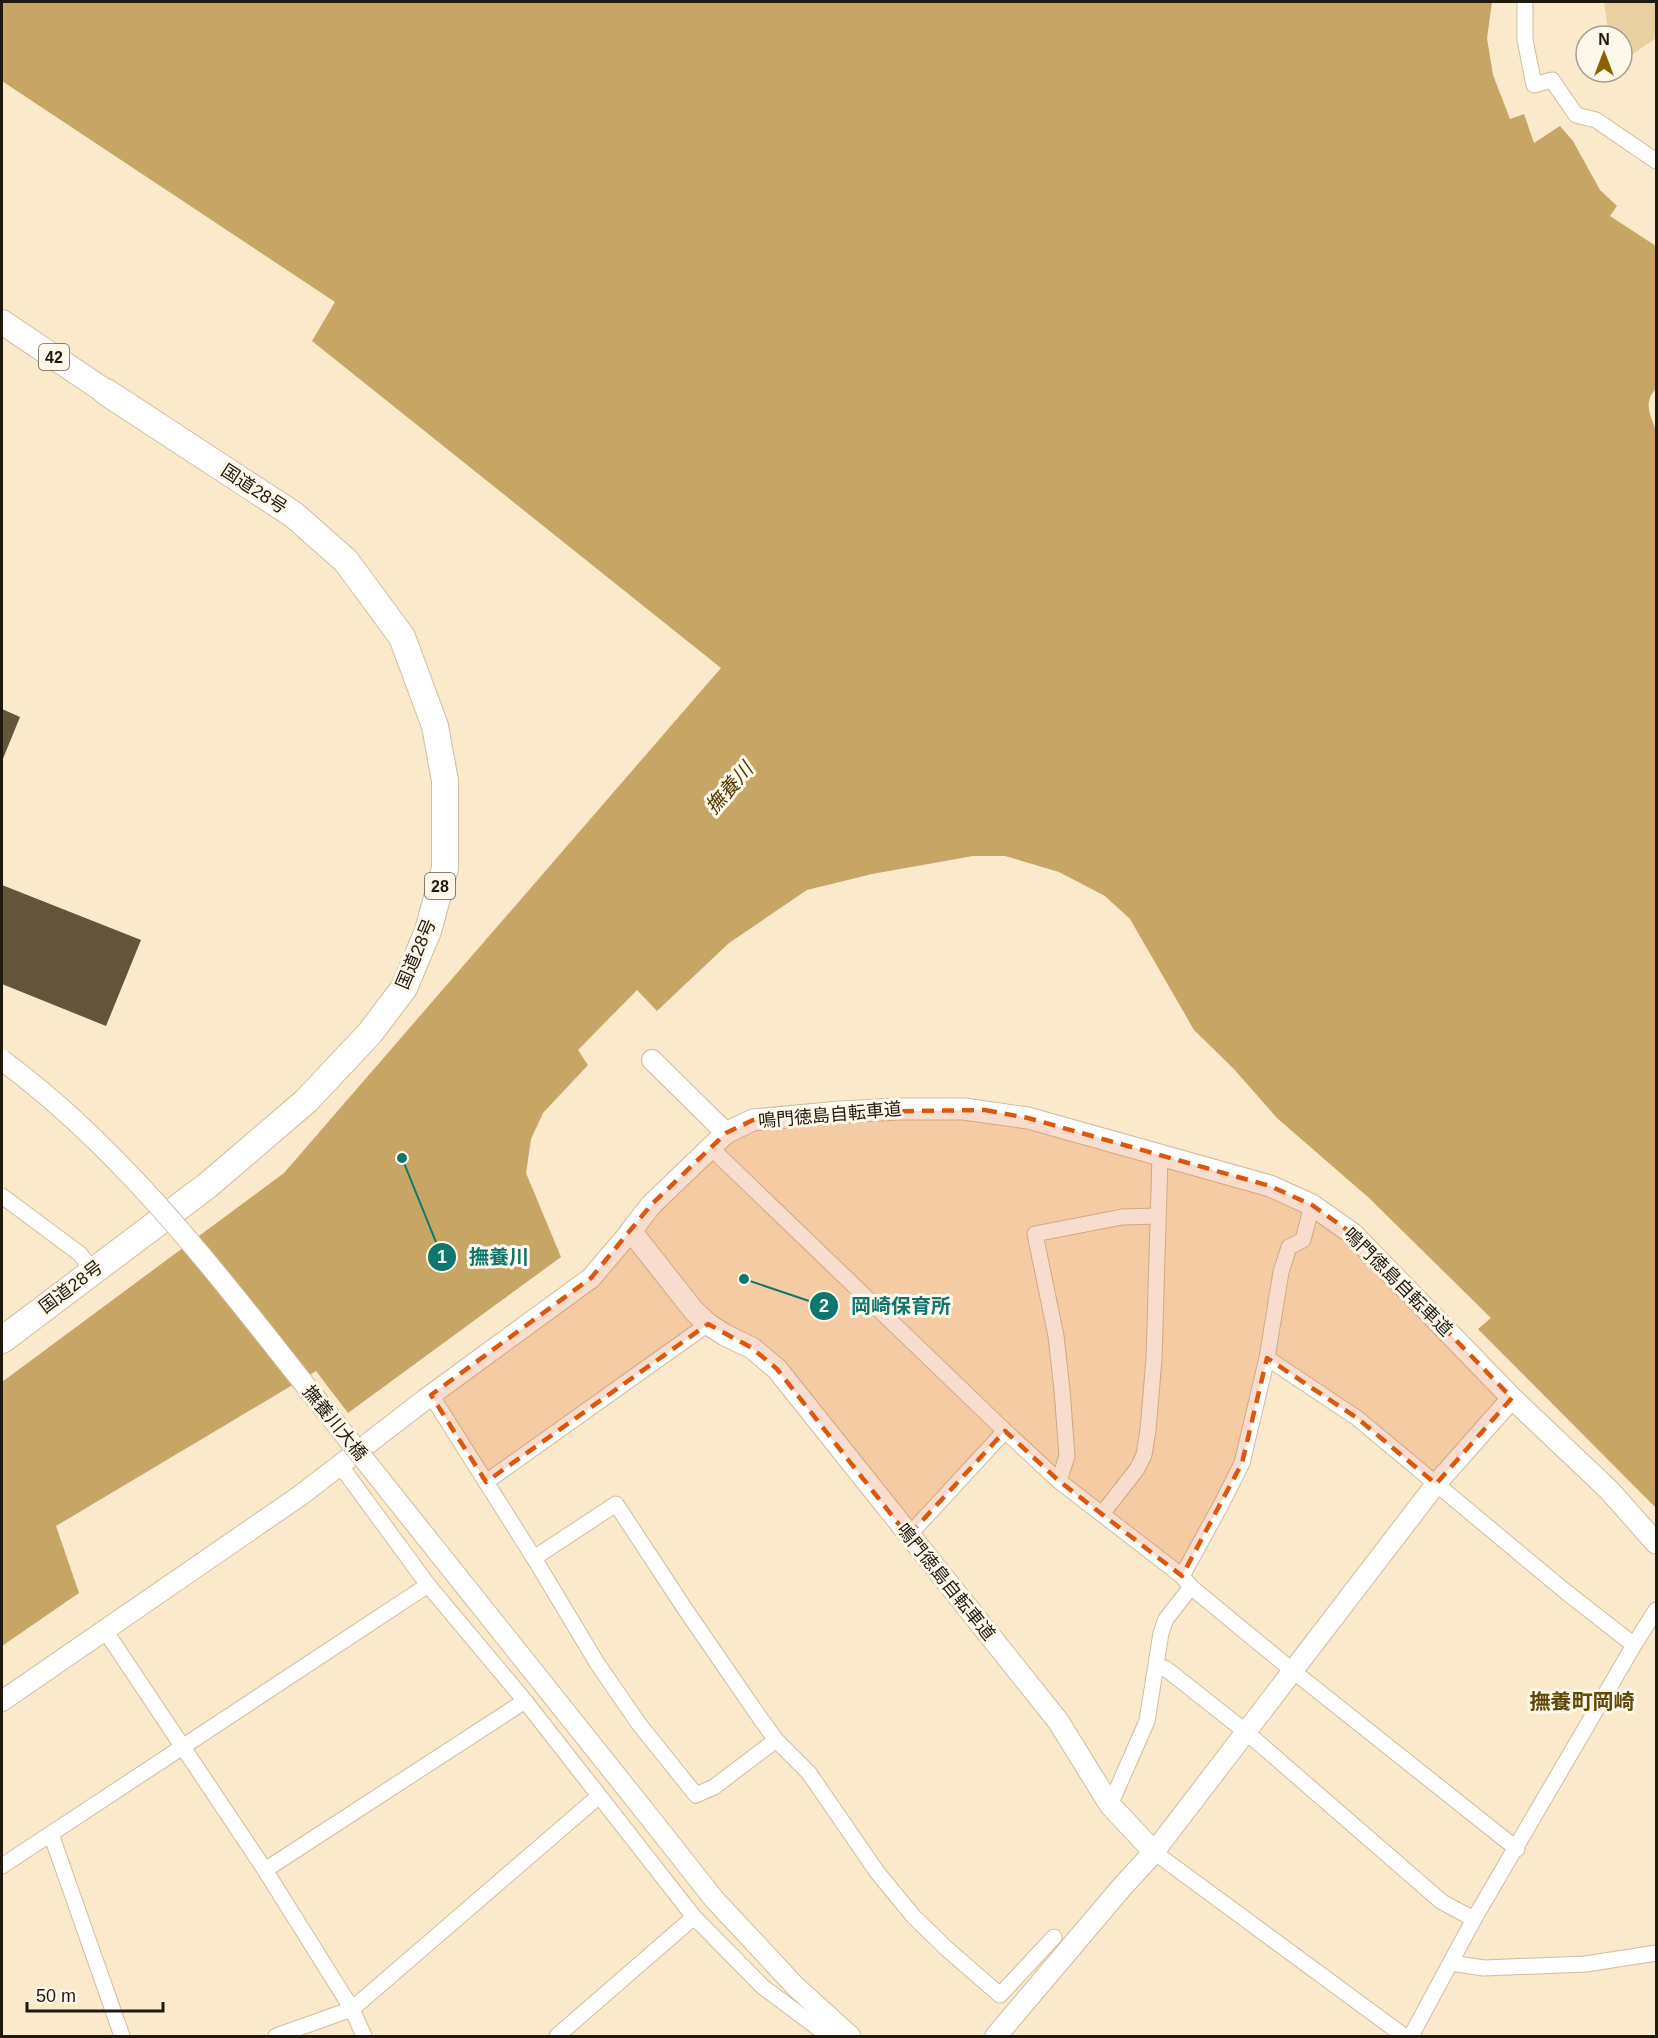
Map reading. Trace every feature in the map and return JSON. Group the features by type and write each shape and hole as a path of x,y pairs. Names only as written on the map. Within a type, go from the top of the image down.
{"highway":[{"name":"国道28号","path":"2,1340 217,1177 306,1101 370,1033 404,988 428,931 445,868 445,781 435,726 402,637 346,561 294,515 106,392"}],"main road":[{"name":"42","path":"2,322 106,392"},
{"name":"鳴門徳島自転車道","path":"1154,1852 1110,1805 1059,1721 908,1536 777,1369 752,1348 725,1335 694,1311 631,1231 651,1205 719,1140 753,1120 898,1109 964,1108 1028,1118 1270,1186 1312,1205 1353,1234 1512,1398 1609,1490 1656,1543"},
{"path":"996,2037 1154,1852"}],"street":[{"path":"1524,2 1526,40 1533,85 1552,80 1576,115 1596,120 1656,161"},
{"name":"撫養川大橋","path":"2,1060 39,1088 108,1151 190,1241 714,1899 796,1988 850,2037"},
{"path":"652,1060 719,1140 1005,1431 1059,1481 1517,1849"},
{"path":"1102,1514 1137,1469 1144,1455 1154,1359 1160,1156"},
{"path":"2,1196 80,1254 92,1270"},
{"path":"1110,1805 1148,1721 1161,1633 1166,1619 1242,1463 1267,1358 1281,1272 1289,1247 1303,1240 1312,1205"},
{"path":"1059,1481 1067,1456 1062,1390 1056,1336 1035,1234 1122,1217 1158,1216"},
{"path":"2,1701 301,1495 431,1395 591,1278 631,1231"},
{"path":"486,1482 708,1324"},
{"path":"1267,1358 1356,1418 1566,1592 1634,1645"},
{"path":"431,1395 597,1663 639,1724 696,1795 714,1787 776,1740"},
{"path":"1404,2037 1154,1852 1436,1484 1512,1398"},
{"path":"908,1536 1005,1431"},
{"path":"340,1465 428,1585 525,1701 694,1917 763,1987 822,2031 835,2037"},
{"path":"534,1558 616,1504 685,1609 776,1740 809,1773 877,1872 914,1917 1000,1995 1054,1937"},
{"path":"2,1866 428,1585"},
{"path":"1411,2037 1474,1920 1656,1610"},
{"path":"104,1629 265,1870 352,2009 364,2037"},
{"path":"1156,1669 1165,1668 1246,1732 1443,1902 1474,1920"},
{"path":"265,1870 525,1701"},
{"path":"276,2037 352,2009 599,1796"},
{"path":"51,1834 122,2037"},
{"path":"557,2037 694,1917"},
{"path":"1451,1963 1484,1968 1586,1964 1656,1953"}],"highlighted area":[{"path":"985,1110 1028,1118 1270,1186 1312,1205 1353,1234 1512,1398 1436,1484 1357,1418 1267,1358 1242,1463 1182,1576 1059,1481 1005,1431 908,1536 777,1369 752,1348 708,1324 486,1482 431,1395 591,1278 651,1205 726,1133 753,1120 840,1112"}],"shaded area":[{"path":"1604,2 1656,2 1656,38 1634,53 1634,24 1607,24"}],"water":[{"path":"2,2 1492,2 1487,38 1493,75 1510,119 1524,114 1534,143 1560,126 1573,141 1600,190 1617,206 1610,216 1656,246 1656,389 1649,404 1656,430 1656,1508 1478,1329 1491,1318 1369,1198 1277,1118 1233,1068 1194,1030 1130,919 1105,896 1059,872 1005,856 973,856 872,874 807,890 729,943 657,1011 637,990 578,1050 588,1065 543,1113 531,1139 526,1173 561,1257 348,1413 316,1371 56,1526 79,1593 2,1646 2,1382 284,1173 721,668 312,341 335,302 2,81"}],"building":[{"path":"2,709 20,717 2,761"},
{"path":"2,885 141,940 106,1026 2,984"}],"place":[{"name":"撫養川","path":"402,1158"},
{"name":"岡崎保育所","path":"744,1279"}],"district":[{"name":"撫養町岡崎","path":"1582,1701"}]}
